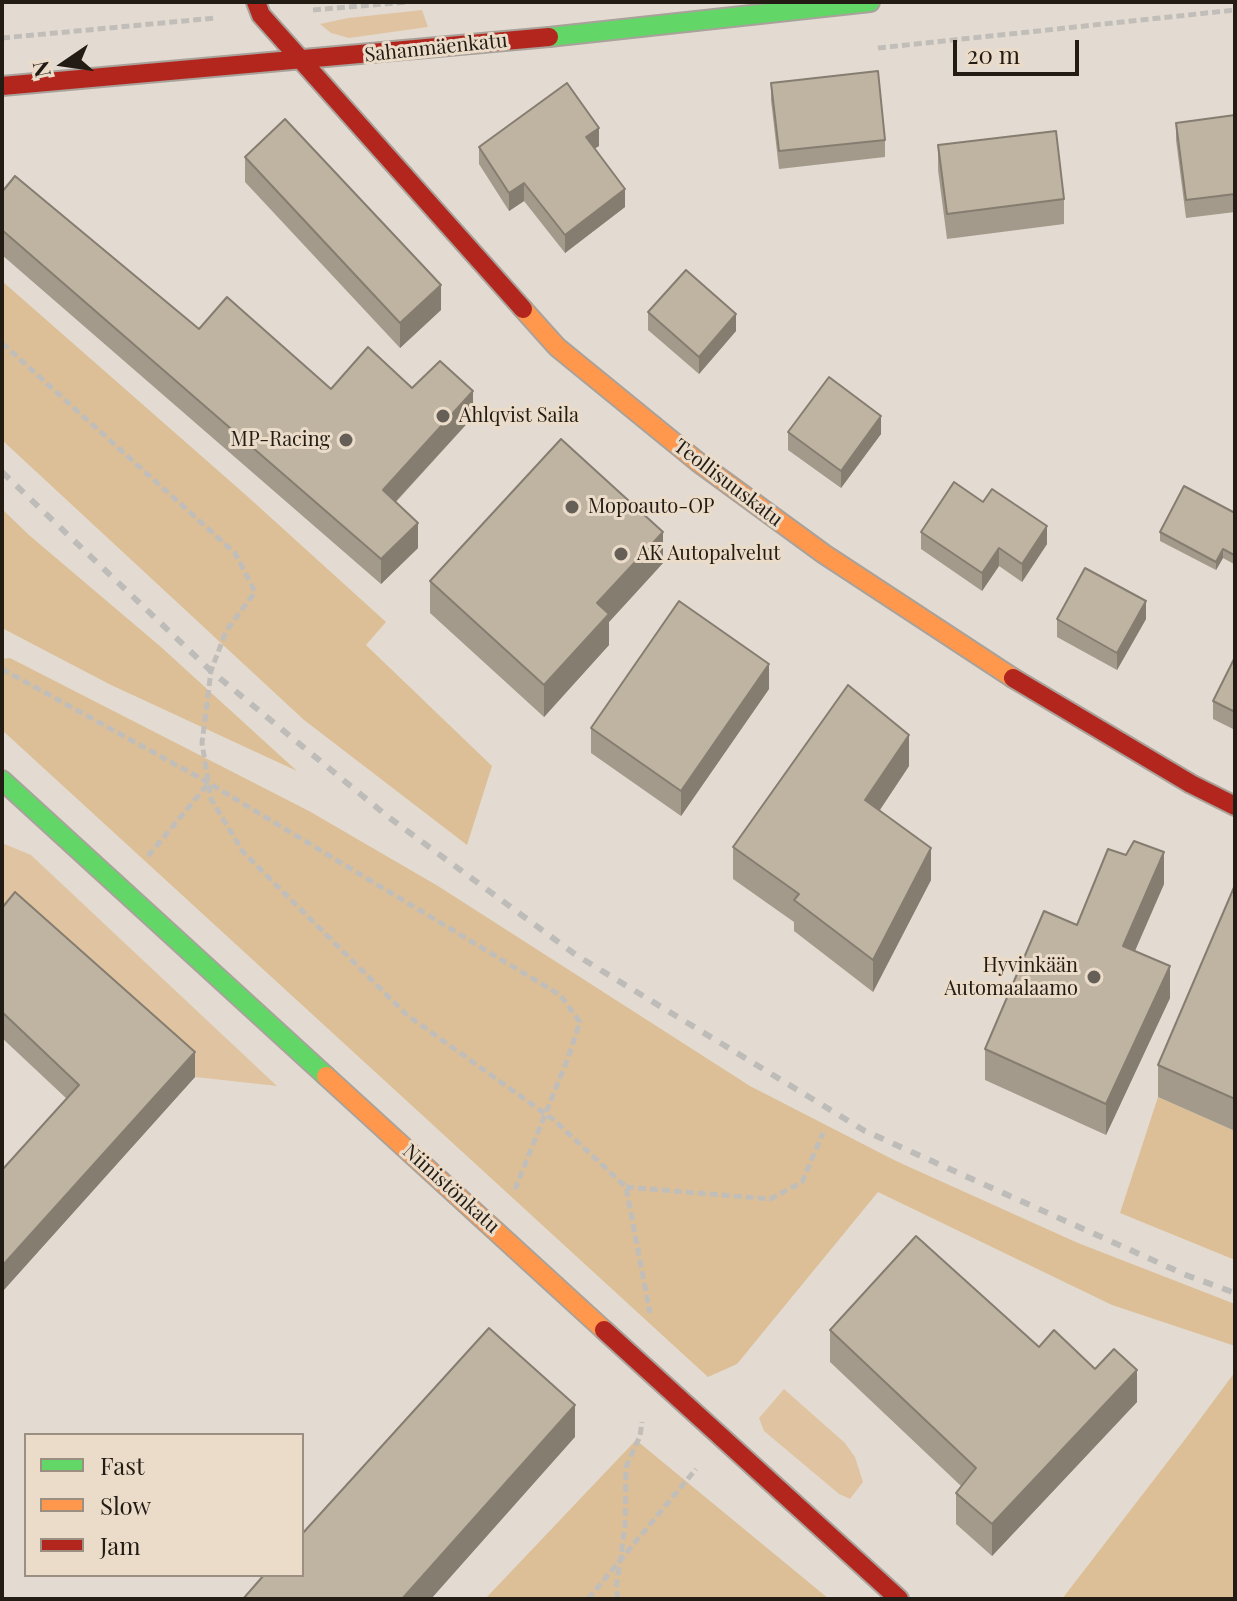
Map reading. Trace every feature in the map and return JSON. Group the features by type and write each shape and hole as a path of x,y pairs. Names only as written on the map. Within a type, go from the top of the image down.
{"street":[{"name":"Sahanmäenkatu","path":"2,86 458,47 870,2"},
{"name":"Teollisuuskatu","path":"259,8 301,61 557,347 698,462 824,554 1012,678 1191,784 1235,806"},
{"name":"Niinistönkatu","path":"2,780 899,1599"}],"path":[{"path":"2,38 259,8 408,2"},
{"path":"2,343 235,553 255,592 226,631 211,671 202,743 211,799 243,852 407,1015 554,1120 626,1187 650,1317"},
{"path":"2,669 209,783 560,995 580,1022 498,1232"},
{"path":"121,888 209,783"},
{"path":"626,1187 770,1199 802,1182 823,1133"},
{"path":"618,1599 616,1589 621,1561 626,1467 640,1436 650,1370"},
{"path":"588,1599 722,1437"}],"shaded area":[{"path":"422,10 428,27 349,38 331,33 320,24 348,18"},
{"path":"2,281 386,622 366,645 492,766 467,845 304,720 2,440"},
{"path":"2,509 161,647 297,771 111,685 2,628"},
{"path":"10,658 309,811 438,886 750,1086 896,1161 1078,1243 1235,1304 1235,1346 1112,1305 878,1192 737,1364 708,1377 2,730 2,659"},
{"path":"2,843 31,855 277,1086 195,1077 2,912"},
{"path":"1158,1097 1235,1131 1235,1260 1120,1213"},
{"path":"1235,1372 1235,1599 1062,1599 1186,1438"},
{"path":"784,1389 845,1443 855,1457 863,1482 850,1499 839,1494 764,1431 759,1418"},
{"path":"636,1440 829,1599 485,1599"}],"building":[{"path":"878,71 885,140 779,151 771,83"},
{"path":"567,83 599,128 586,137 625,189 565,235 524,183 509,193 479,147"},
{"path":"1235,115 1235,194 1186,200 1176,123"},
{"path":"285,119 441,285 400,323 245,157"},
{"path":"1056,131 1064,199 947,214 938,145"},
{"path":"15,176 199,329 227,297 331,389 368,347 412,388 440,361 473,391 383,490 418,523 381,559 2,230 2,192"},
{"path":"686,270 736,314 699,357 648,312"},
{"path":"829,377 881,416 841,471 788,432"},
{"path":"561,439 663,532 597,603 609,614 544,685 430,581"},
{"path":"954,482 983,502 992,489 1047,526 1022,564 999,548 982,573 921,532"},
{"path":"1184,486 1235,513 1234,555 1223,549 1216,562 1160,532"},
{"path":"1085,568 1146,601 1117,653 1057,619"},
{"path":"679,601 769,664 681,791 591,728"},
{"path":"1235,657 1235,712 1213,701"},
{"path":"848,685 909,735 865,800 931,848 873,960 794,900 799,894 733,847"},
{"path":"1134,841 1164,852 1123,946 1170,966 1106,1104 985,1049 1044,911 1077,925 1108,849 1126,855"},
{"path":"1235,885 1235,1099 1158,1065"},
{"path":"15,892 195,1052 2,1266 2,1170 79,1085 2,1012 2,908"},
{"path":"916,1236 1039,1347 1054,1330 1095,1369 1114,1349 1137,1370 992,1524 956,1493 976,1468 830,1330"},
{"path":"489,1328 575,1405 402,1599 243,1599 262,1577 304,1577 304,1532"}],"railway":[{"path":"2,472 211,671 387,816 576,955 865,1131 1186,1275 1235,1293"}],"traffic: fast":[{"path":"549,37 870,2"},
{"path":"2,780 326,1076"}],"traffic: slow":[{"path":"523,309 557,347 698,462 824,554 1013,678"},
{"path":"326,1076 604,1330"}],"traffic: jam":[{"path":"256,2 261,15 523,309"},
{"path":"2,86 549,37"},
{"path":"1013,678 1191,784 1235,806"},
{"path":"604,1330 899,1599"}],"place":[{"name":"Ahlqvist Saila","path":"443,416"},
{"name":"MP-Racing","path":"346,440"},
{"name":"Mopoauto-OP","path":"572,507"},
{"name":"AK Autopalvelut","path":"621,554"},
{"name":"Hyvinkään Automaalaamo","path":"1094,977"}]}
